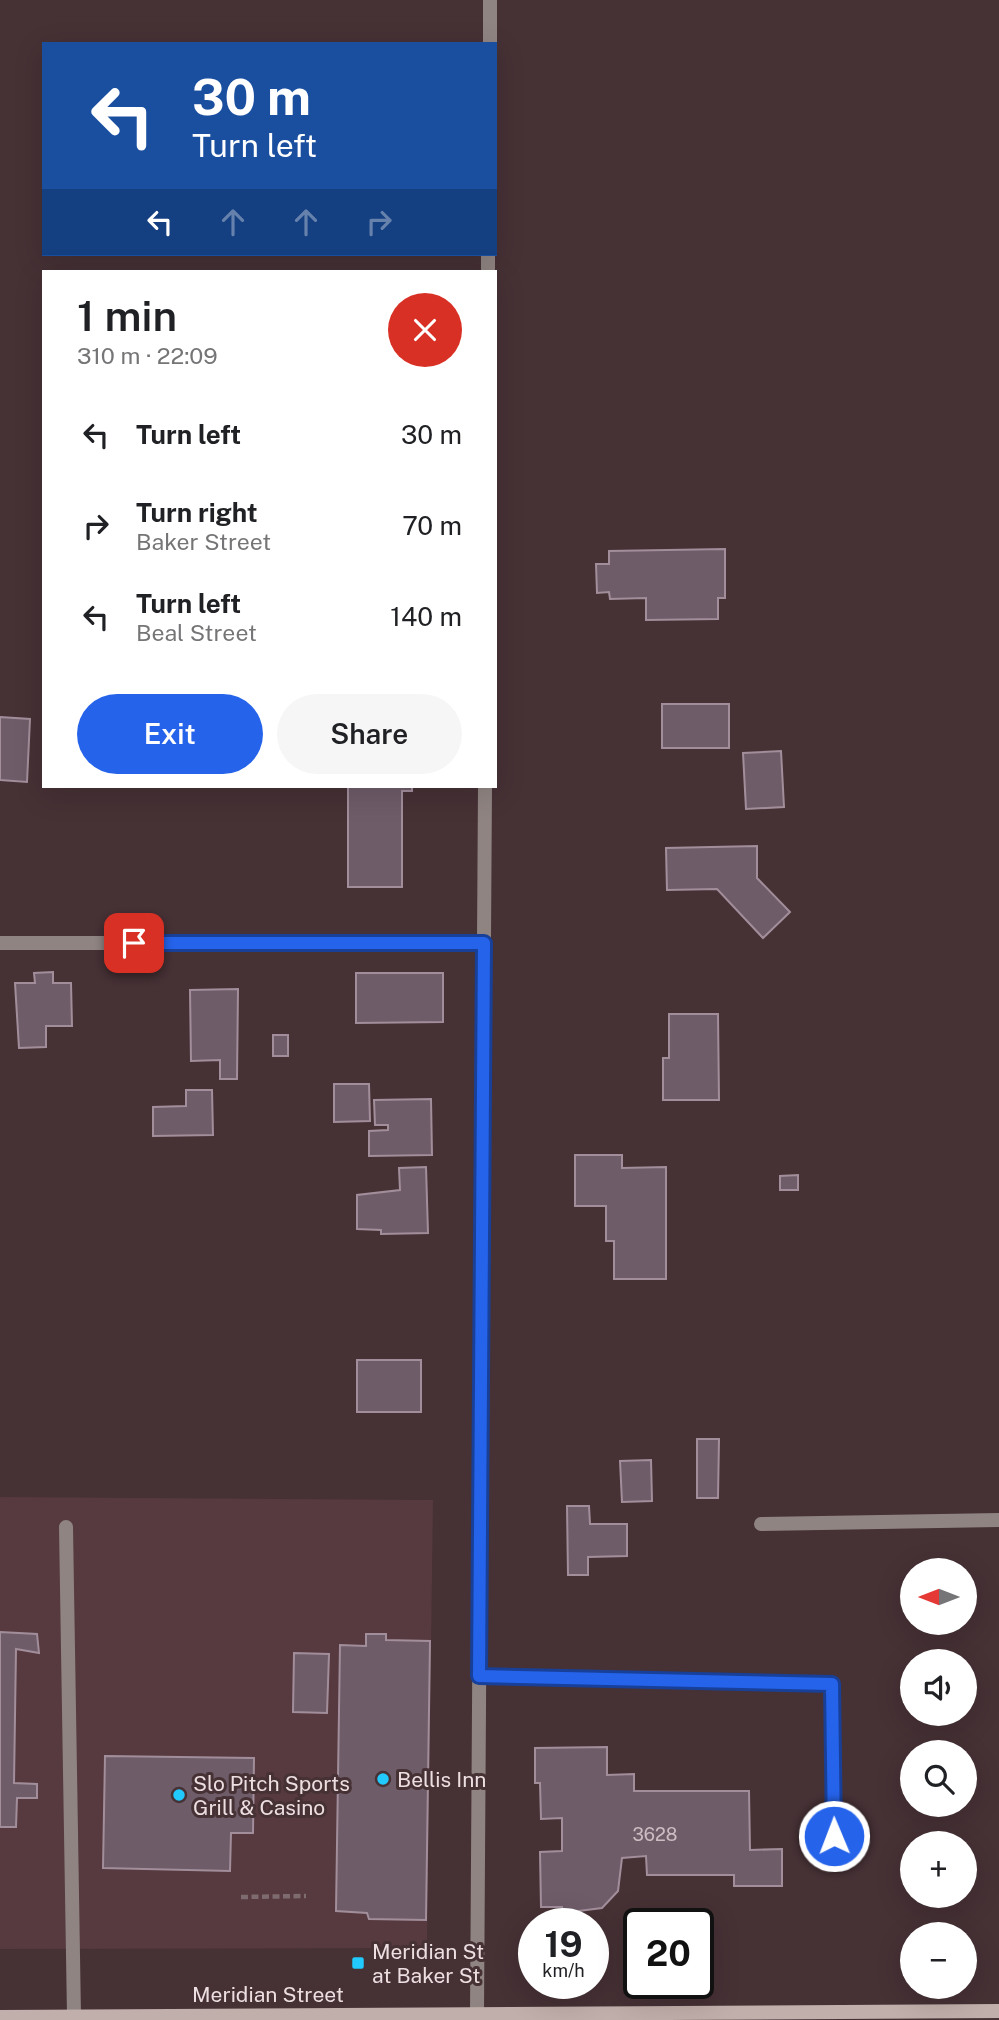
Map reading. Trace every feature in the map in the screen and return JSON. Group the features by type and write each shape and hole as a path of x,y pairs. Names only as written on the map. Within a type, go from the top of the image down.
{"main road":[{"name":"Meridian Street","path":"0,2017 478,2017 999,2011"}],"street":[{"path":"490,0 490,42"},
{"path":"478,2017 485,788"},
{"path":"0,943 484,943"},
{"path":"761,1524 999,1520"},
{"path":"66,1527 74,2016"},
{"path":"479,1676 832,1684 834,1861"}],"path":[{"path":"241,1897 306,1896"}],"shaded area":[{"path":"0,1497 433,1500 427,1948 0,1949"}],"building":[{"path":"725,549 725,598 718,598 718,619 646,620 646,598 610,599 609,592 597,593 596,564 609,564 609,551"},
{"path":"662,704 729,704 729,748 662,748"},
{"path":"0,717 30,719 27,782 0,780"},
{"path":"781,751 784,807 746,809 743,753"},
{"path":"348,788 412,788 412,791 402,791 402,887 348,887"},
{"path":"757,846 757,878 790,912 763,938 717,889 667,890 666,848"},
{"path":"53,972 53,983 71,983 72,1026 46,1026 46,1047 19,1048 15,983 35,983 34,973"},
{"path":"356,973 443,973 443,1022 356,1023"},
{"path":"238,989 237,1079 220,1079 220,1060 191,1061 190,990"},
{"path":"669,1014 718,1014 719,1100 663,1100 663,1058 669,1058"},
{"path":"273,1035 288,1035 288,1056 273,1056"},
{"path":"334,1084 369,1084 370,1121 334,1122"},
{"path":"186,1090 212,1090 213,1135 153,1136 153,1107 186,1106"},
{"path":"431,1099 432,1155 369,1156 369,1131 388,1130 388,1125 375,1125 374,1100"},
{"path":"575,1155 622,1155 622,1168 666,1167 666,1279 614,1279 614,1241 606,1241 606,1206 575,1206"},
{"path":"426,1167 428,1233 381,1234 381,1230 357,1229 357,1195 400,1190 399,1168"},
{"path":"798,1175 798,1190 780,1190 780,1176"},
{"path":"357,1360 421,1360 421,1412 357,1412"},
{"path":"697,1439 719,1439 718,1498 697,1498"},
{"path":"651,1460 652,1501 622,1502 620,1461"},
{"path":"567,1506 589,1506 590,1524 627,1524 627,1556 588,1557 588,1575 568,1575"},
{"path":"0,1632 37,1634 39,1653 16,1649 14,1783 37,1784 37,1798 17,1798 16,1827 0,1827"},
{"name":"Bellis Inn","path":"366,1634 386,1634 386,1640 430,1641 426,1920 369,1919 367,1913 336,1911 340,1645 366,1646"},
{"path":"294,1653 329,1654 327,1713 293,1712"},
{"path":"607,1747 607,1775 634,1774 634,1791 749,1791 750,1850 782,1849 782,1886 734,1886 734,1875 647,1875 646,1856 622,1858 618,1891 602,1908 541,1907 540,1852 562,1851 562,1818 541,1819 540,1783 535,1783 535,1748"},
{"name":"Slo Pitch Sports Grill & Casino","path":"105,1756 254,1758 253,1833 231,1833 230,1871 103,1868"}],"place":[{"name":"Bellis Inn","path":"383,1779"},
{"name":"Slo Pitch Sports Grill & Casino","path":"179,1795"},
{"name":"Meridian St at Baker St","path":"358,1963"}],"route":[{"path":"134,943 484,943 479,1676 832,1684 834,1836"}]}
